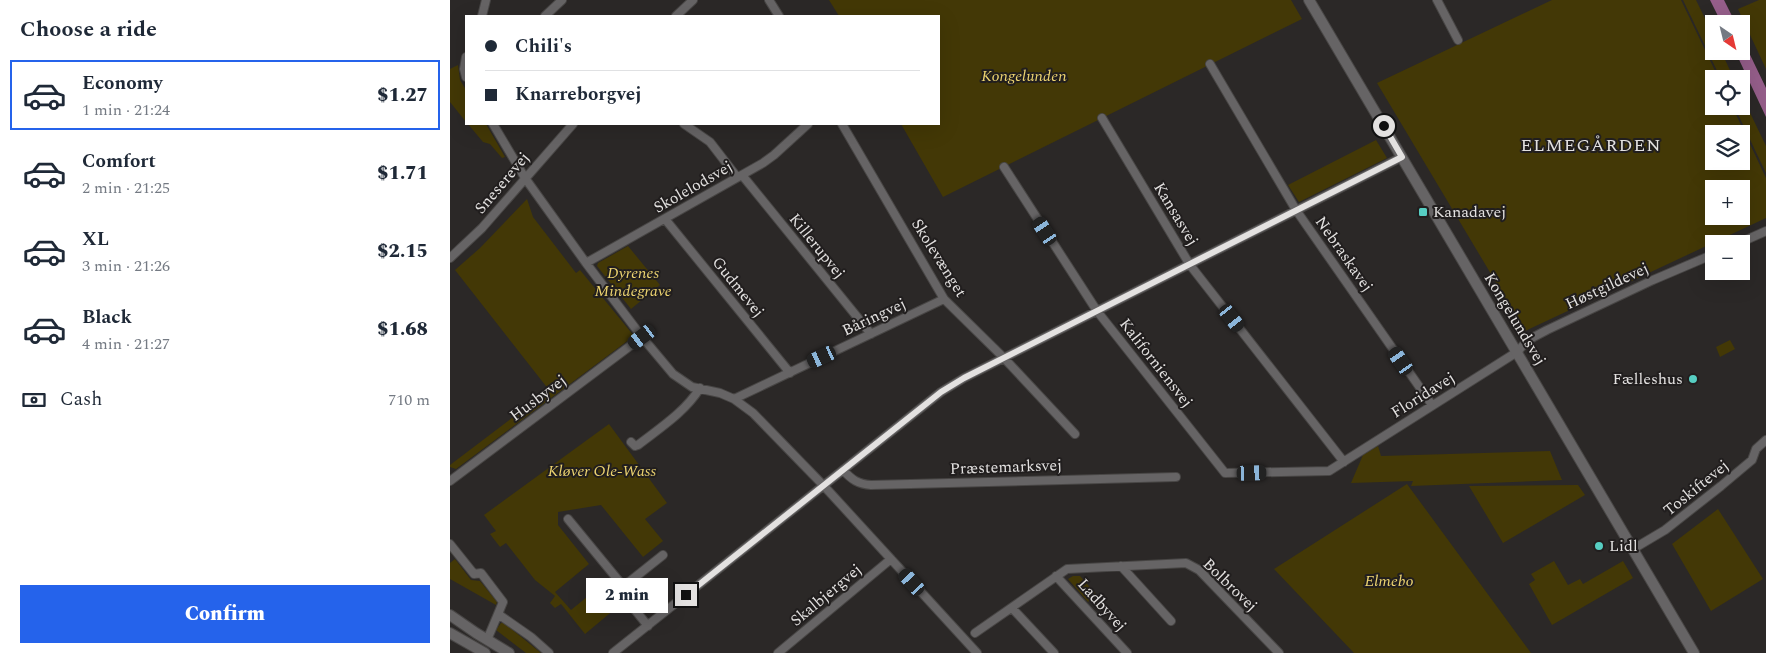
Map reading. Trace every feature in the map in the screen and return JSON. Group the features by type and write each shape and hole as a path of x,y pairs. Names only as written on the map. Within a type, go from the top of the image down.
{"street":[{"path":"482,15 486,0"},
{"path":"546,15 562,0"},
{"path":"677,15 693,0"},
{"path":"769,0 777,15"},
{"name":"Kongelundsvej","path":"1309,0 1694,653"},
{"path":"1437,0 1458,40"},
{"name":"Nebraskavej","path":"1210,64 1296,210 1432,405"},
{"name":"Kansasvej","path":"1102,118 1190,265 1344,462"},
{"path":"494,125 525,178 586,263 642,337 673,374 692,387 720,393 734,399 752,413 824,486 977,653"},
{"name":"Sneserevej","path":"450,258 482,228 572,125"},
{"name":"Killerupvej","path":"685,125 710,142 871,334"},
{"name":"Skolelodsvej","path":"586,263 774,155 807,125"},
{"name":"Skolevænget","path":"843,125 944,299 1004,358 1075,434"},
{"path":"614,653 941,392 964,378 1402,157"},
{"name":"Kaliforniensvej","path":"1004,167 1097,311 1225,473 1330,471 1344,462"},
{"name":"Gudmevej","path":"665,219 790,372"},
{"path":"1750,238 1766,231"},
{"name":"Høstgildevej","path":"1517,352 1528,340 1547,330 1705,258"},
{"name":"Båringvej","path":"734,399 944,299"},
{"name":"Husbyvej","path":"450,481 642,337"},
{"name":"Floridavej","path":"1344,462 1517,352"},
{"path":"631,442 635,446 685,408 700,388"},
{"name":"Toskiftevej","path":"1633,549 1664,530 1721,486 1752,460 1756,449 1766,440"},
{"name":"Præstemarksvej","path":"844,470 850,478 859,484 871,485 1176,477"},
{"path":"568,519 623,586"},
{"path":"450,544 474,574 481,573 503,602 486,640"},
{"path":"648,626 619,590 663,555"},
{"name":"Skalbjergvej","path":"778,653 891,559"},
{"name":"Bolbrovej","path":"975,633 1067,569 1186,563 1199,570 1279,653"},
{"path":"1121,566 1171,621"},
{"name":"Ladbyvej","path":"1056,576 1127,653"},
{"path":"1012,608 1054,653"},
{"path":"498,614 531,637 549,653"},
{"path":"450,615 486,640 509,653"},
{"path":"450,623 465,631 476,633"},
{"path":"450,633 485,653"}],"green space":[{"name":"Kongelunden","path":"829,0 1291,0 1302,19 943,197 902,125 940,125 940,15 838,15"},
{"path":"1552,0 1681,0 1705,50 1705,60 1710,60 1715,70 1705,70 1705,115 1736,115 1741,125 1705,125 1705,170 1750,170 1750,144 1766,178 1766,218 1730,235 1705,235 1705,247 1525,331 1377,83"},
{"path":"1683,0 1696,0 1705,18 1705,46"},
{"path":"1759,0 1766,0 1766,69 1750,35 1750,15 1741,15 1738,9"},
{"path":"1712,60 1725,60 1730,70 1717,70"},
{"path":"458,65 460,80 465,88 465,121 450,102 450,69"},
{"path":"1750,113 1766,146 1766,173 1750,140 1750,125 1743,125 1738,115 1750,115"},
{"path":"469,125 487,125 505,157 502,158 490,144 483,142"},
{"path":"1376,140 1387,158 1299,202 1288,185"},
{"path":"527,199 533,217 576,273 580,270 634,336 456,469 450,467 450,465 549,390 455,270 480,248"},
{"name":"Dyrenes Mindegrave","path":"628,246 660,285 631,309 597,266 598,263"},
{"path":"1730,340 1735,349 1720,357 1716,347"},
{"name":"Kløver Ole-Wass","path":"609,424 667,503 645,519 663,541 643,557 601,505 558,512 558,525 589,564 555,592 571,610 604,583 621,604 585,634 561,604 555,608 550,603 555,596 535,580 506,543 500,547 490,534 496,531 484,515"},
{"path":"1378,446 1381,456 1550,451 1562,480 1411,486 1413,481 1351,483 1363,455"},
{"name":"Elmebo","path":"1407,484 1531,653 1354,653 1274,569"},
{"path":"1578,485 1585,495 1503,543 1469,486"},
{"path":"1718,509 1763,579 1711,611 1672,544"},
{"path":"455,559 471,580 480,581 497,602 496,605 450,579 450,563"},
{"path":"1554,561 1568,585 1580,579 1583,584 1623,561 1633,578 1552,625 1529,584 1535,580 1531,574"},
{"path":"1073,576 1080,576 1096,594 1088,602 1068,579"},
{"path":"501,623 504,623 541,653 526,653 496,630"}],"shaded area":[{"path":"1710,0 1724,0 1732,15 1718,15"},
{"path":"1750,55 1766,88 1766,117 1750,83 1750,70 1744,70 1739,60 1750,60"}],"place":[{"name":"Kanadavej","path":"1423,212"},
{"name":"Fælleshus","path":"1693,379"},
{"name":"Lidl","path":"1599,546"}],"district":[{"name":"ELMEGÅRDEN","path":"1591,145"}],"route":[{"path":"686,595 941,392 964,378 1402,157 1384,126"}]}
